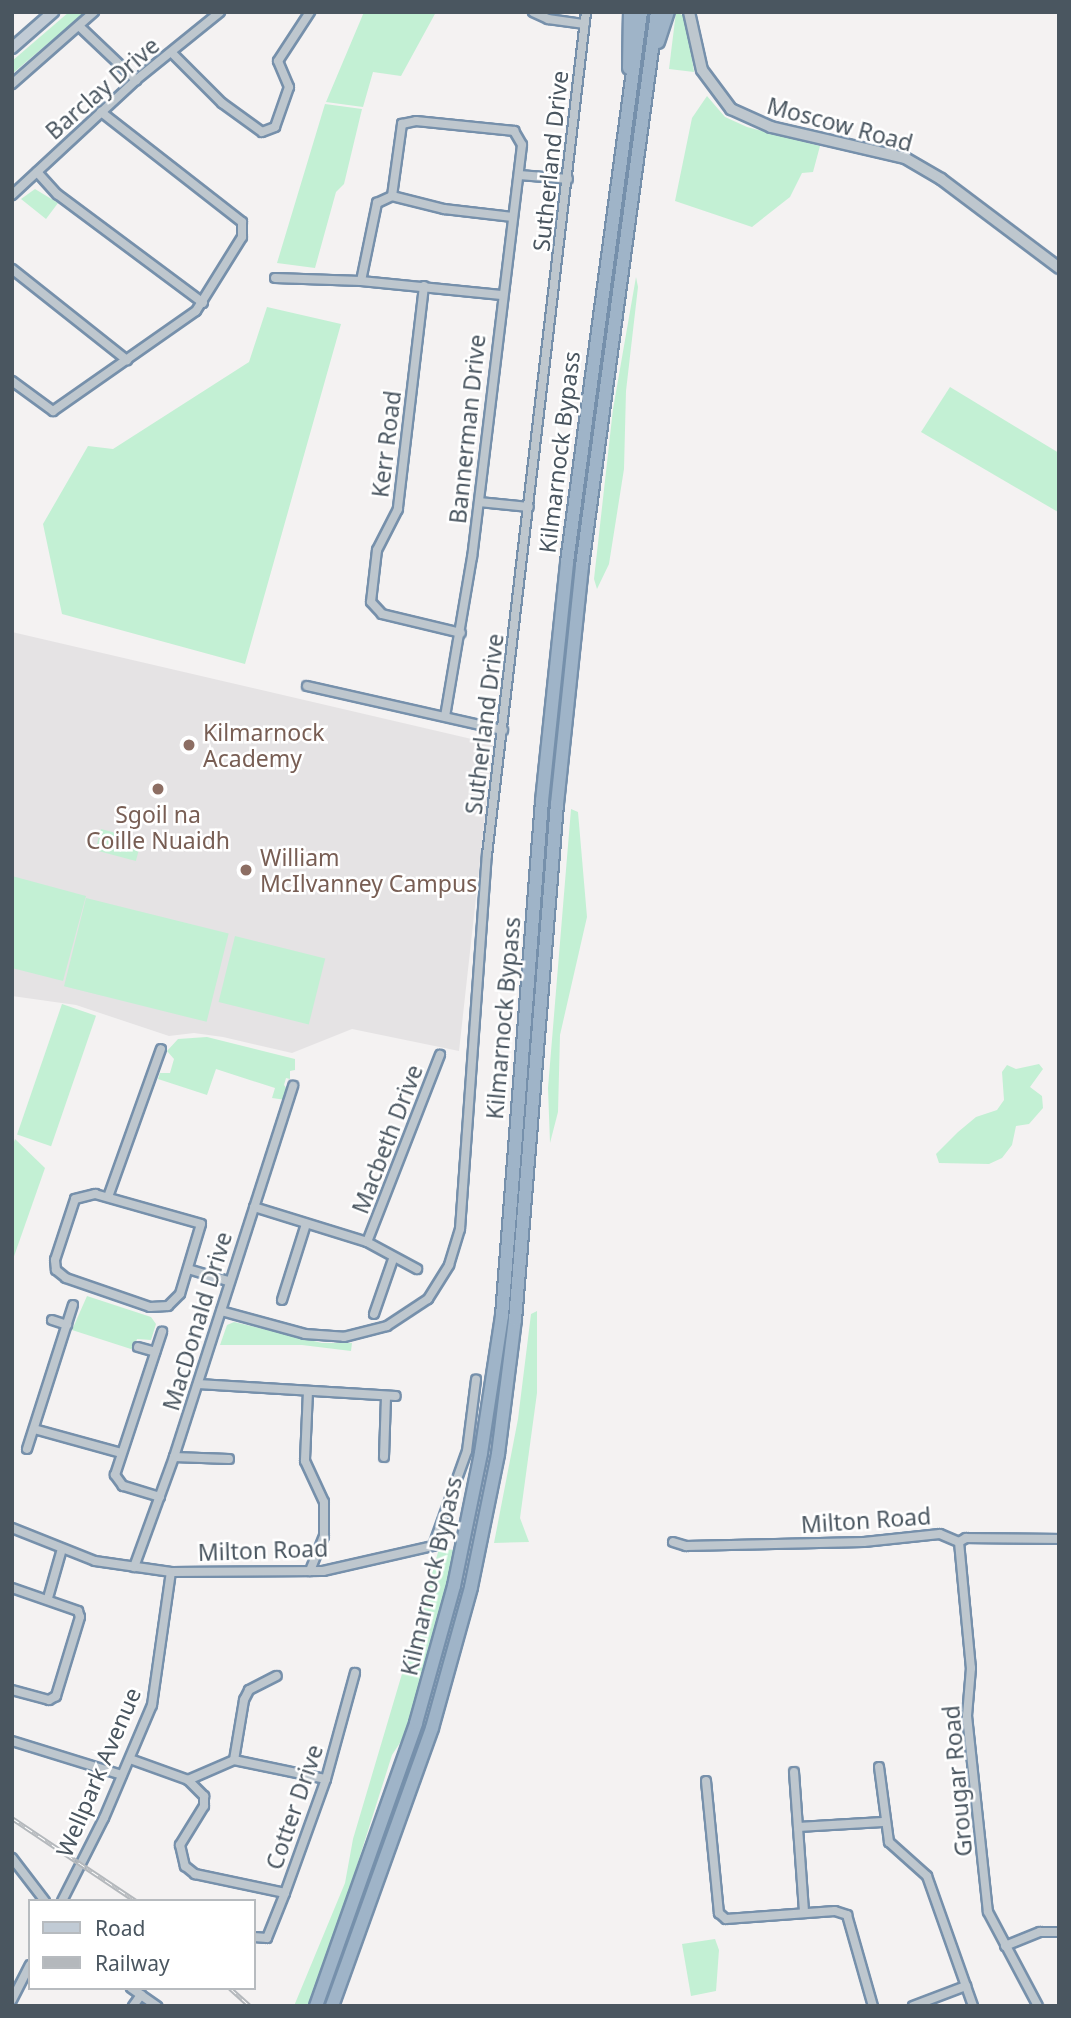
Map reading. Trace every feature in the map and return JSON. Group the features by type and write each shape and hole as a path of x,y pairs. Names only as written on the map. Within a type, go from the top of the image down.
{"highway":[{"path":"630,12 627,47 631,82"},
{"name":"Kilmarnock Bypass","path":"316,2006 416,1723 454,1586 481,1453 502,1316 542,802 566,562 641,12"},
{"name":"Kilmarnock Bypass","path":"332,2006 432,1728 471,1587 498,1454 516,1320 557,804 582,566 657,12"},
{"path":"651,58 668,12"}],"main road":[{"path":"12,48 53,12"}],"street":[{"path":"12,84 94,12"},
{"name":"Barclay Drive","path":"12,195 136,80 220,12"},
{"path":"172,53 222,103 262,132 275,127 289,87 278,61 310,12"},
{"path":"533,12 548,19 585,24"},
{"name":"Sutherland Drive","path":"221,1311 305,1334 344,1337 387,1326 428,1299 449,1265 460,1229 487,855 586,12"},
{"name":"Moscow Road","path":"689,12 702,70 731,109 771,127 905,158 942,179 1059,268"},
{"path":"79,26 136,80"},
{"path":"12,381 53,411 203,303 242,237 243,224 101,112"},
{"name":"Bannerman Drive","path":"392,196 402,124 416,121 513,131 522,145 520,175 501,295 479,502 461,633 445,716"},
{"path":"37,172 57,194 203,303"},
{"path":"520,175 568,179"},
{"path":"360,281 377,204 392,196 444,209 513,217"},
{"path":"12,269 127,360"},
{"path":"275,278 360,281 501,295"},
{"name":"Kerr Road","path":"424,286 398,509 377,550 371,602 382,614 461,633"},
{"path":"479,502 528,507"},
{"path":"307,686 503,730"},
{"path":"108,1197 161,1049"},
{"name":"Macbeth Drive","path":"254,1207 368,1242 440,1055"},
{"name":"MacDonald Drive","path":"134,1567 174,1457 221,1311 228,1281 293,1086"},
{"path":"108,1197 201,1224 180,1294 168,1306 150,1307 78,1283 56,1269 65,1226 75,1199 108,1197"},
{"path":"282,1300 306,1224"},
{"path":"368,1242 377,1244 393,1259 417,1269"},
{"path":"374,1314 393,1259"},
{"path":"188,1269 228,1281"},
{"path":"27,1449 74,1305"},
{"path":"52,1320 67,1325"},
{"path":"160,1497 119,1483 115,1475 162,1332"},
{"path":"138,1348 155,1352"},
{"name":"Milton Road","path":"12,1528 62,1549 134,1567 171,1572 310,1572 433,1546 467,1451 476,1380"},
{"path":"198,1384 396,1396"},
{"path":"308,1391 305,1461 324,1502 324,1535 310,1572"},
{"path":"384,1457 386,1396"},
{"path":"34,1429 121,1453"},
{"path":"174,1457 229,1459"},
{"name":"Milton Road","path":"673,1542 686,1546 864,1542 940,1534 959,1542 966,1538 1059,1539"},
{"name":"Grougar Road","path":"959,1542 971,1668 967,1716 988,1912 1038,2006"},
{"path":"48,1598 62,1549"},
{"name":"Wellpark Avenue","path":"63,1899 130,1759 152,1705 171,1572"},
{"path":"12,1588 48,1598 78,1611 80,1617 56,1696 49,1700 13,1690"},
{"name":"Cotter Drive","path":"256,1937 267,1938 285,1893 326,1779 355,1673"},
{"path":"234,1760 244,1700 250,1690 277,1676"},
{"path":"12,1741 122,1775"},
{"path":"130,1759 188,1780 199,1787 204,1806 183,1835 180,1856 185,1866 195,1874 285,1893"},
{"path":"188,1780 234,1760 326,1779"},
{"path":"879,1767 883,1822 889,1842 927,1876 973,2006"},
{"path":"794,1772 804,1912"},
{"path":"706,1781 719,1913 726,1919 804,1912 846,1915 873,2006"},
{"path":"798,1827 883,1822"},
{"path":"12,1858 43,1899"},
{"path":"1005,1946 1040,1932 1059,1931"},
{"path":"12,2000 28,1969"},
{"path":"913,2006 966,1986"},
{"path":"134,1990 157,2006"},
{"path":"133,2006 141,1995"}],"shaded area":[{"name":"William McIlvanney Campus","path":"12,632 493,744 459,1051 352,1029 292,1053 223,1037 194,1033 169,1036 76,1005 12,996"}],"green space":[{"path":"69,12 85,12 12,74 12,61"},
{"path":"364,12 436,12 401,76 373,72 363,107 326,102"},
{"path":"676,12 686,17 694,72 669,69"},
{"path":"707,96 725,117 747,127 820,146 813,172 802,173 790,197 752,227 675,201 692,118"},
{"path":"325,104 362,109 344,184 336,192 315,268 277,263"},
{"path":"35,189 58,203 46,219 21,199"},
{"path":"636,277 638,287 626,391 624,469 609,564 597,589 594,579 613,409"},
{"path":"267,307 341,324 245,664 62,614 43,524 88,446 113,449 249,362"},
{"path":"950,387 1059,453 1058,512 921,432"},
{"path":"571,809 578,812 587,917 560,1035 558,1112 550,1143 548,1088"},
{"path":"101,829 142,840 136,861 95,850"},
{"path":"12,876 86,896 63,981 12,968"},
{"path":"86,898 229,934 207,1022 64,986"},
{"path":"235,936 325,958 309,1024 219,1002"},
{"path":"62,1004 96,1016 51,1146 17,1134"},
{"path":"207,1037 295,1059 295,1070 290,1071 290,1079 286,1078 284,1085 288,1090 286,1100 272,1098 275,1088 216,1069 207,1095 158,1079 160,1073 170,1073 174,1059 167,1051 178,1039"},
{"path":"1039,1064 1043,1069 1030,1087 1042,1096 1043,1108 1029,1124 1016,1126 1012,1145 1002,1158 989,1164 939,1163 936,1154 958,1132 976,1117 997,1110 1004,1100 1002,1072 1007,1065 1016,1069"},
{"path":"15,1139 45,1168 12,1262 12,1148"},
{"path":"87,1296 151,1317 156,1324 151,1340 137,1339 134,1350 72,1330"},
{"path":"537,1311 537,1393 520,1518 529,1542 494,1543 518,1419 531,1314"},
{"path":"234,1322 322,1343 352,1343 351,1351 302,1345 220,1345 227,1325"},
{"path":"439,1549 458,1550 411,1726 392,1755 319,1985 309,2006 294,2006 345,1883 353,1839"},
{"path":"715,1939 719,1950 716,1991 691,1996 682,1944"}],"railway":[{"path":"12,1818 133,1899"},
{"path":"232,1990 250,2006"}],"place":[{"name":"Kilmarnock Academy","path":"189,745"},
{"name":"Sgoil na Coille Nuaidh","path":"158,789"},
{"name":"William McIlvanney Campus","path":"246,870"}]}
